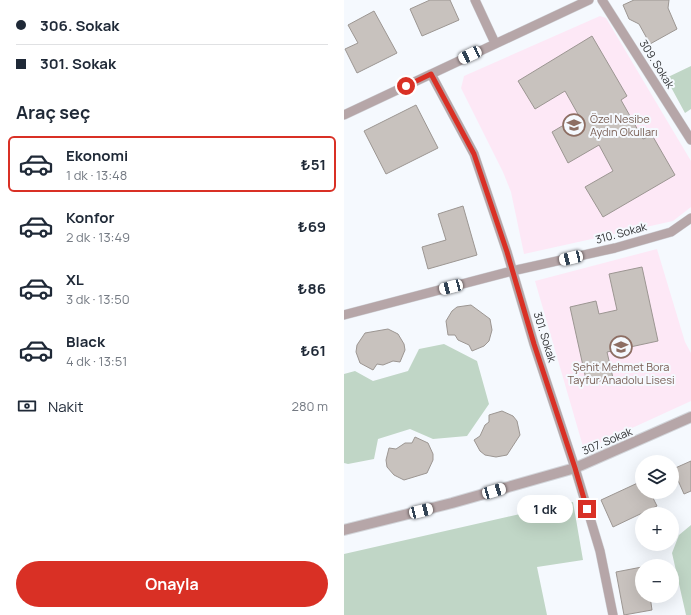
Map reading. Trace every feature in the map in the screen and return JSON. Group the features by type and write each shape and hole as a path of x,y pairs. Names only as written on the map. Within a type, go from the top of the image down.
{"street":[{"path":"475,0 495,43"},
{"path":"344,115 589,0"},
{"name":"309. Sokak","path":"602,0 691,140"},
{"name":"301. Sokak","path":"431,74 474,154 575,468 600,551 613,615"},
{"name":"310. Sokak","path":"344,315 512,271 615,248 671,232 691,218"},
{"name":"307. Sokak","path":"344,530 452,503 575,468 691,417"}],"shaded area":[{"name":"Özel Nesibe Aydın Okulları","path":"600,16 606,18 691,161 691,207 673,221 524,254 511,192 503,172 461,88 464,76"},
{"name":"Şehit Mehmet Bora Tayfur Anadolu Lisesi","path":"657,249 685,342 691,353 691,401 584,450 535,281"}],"green space":[{"path":"691,66 691,109 685,113 666,78"},
{"path":"444,344 477,361 489,404 467,436 433,439 410,429 378,439 374,459 348,464 344,463 344,374 355,371 373,381 408,371 419,349"},
{"path":"573,502 583,560 537,567 547,615 344,615 344,554"},
{"path":"691,525 691,615 686,615 679,584 679,559 673,559 672,553 673,551 679,551 679,535"}],"building":[{"path":"430,0 450,0 459,20 422,36 410,9"},
{"path":"634,0 669,0 668,8 677,29 650,44 639,24 629,19 623,5"},
{"path":"374,11 397,53 357,73 345,49 358,43 348,25"},
{"path":"592,36 627,96 621,100 643,139 652,135 675,175 603,217 585,187 613,171 599,145 568,163 552,132 579,116 565,91 535,109 518,81"},
{"path":"416,105 438,148 386,174 364,131"},
{"path":"463,206 477,255 428,269 422,247 446,240 438,214"},
{"path":"642,267 658,341 607,352 613,378 587,384 570,307 596,301 599,314 617,310 609,274"},
{"path":"471,305 490,319 492,330 489,341 484,346 472,351 469,345 458,340 455,335 448,335 446,321 452,311 457,307"},
{"path":"388,329 398,334 404,344 405,350 400,362 393,361 383,365 377,364 373,370 360,363 356,352 357,345 365,333"},
{"path":"502,411 513,416 517,421 520,435 507,455 496,457 485,455 480,451 474,440 480,436 485,425 489,422 489,415"},
{"path":"415,437 428,443 433,454 433,460 427,473 404,480 394,475 387,467 386,460 389,448 396,449 405,443 412,443"},
{"path":"691,461 691,491 684,494 679,483 679,466"},
{"path":"635,484 635,499 654,499 657,506 635,507 635,516 613,527 601,500"},
{"path":"635,568 635,603 651,603 652,610 624,615 616,572"}],"place":[{"name":"Özel Nesibe Aydın Okulları","path":"574,125"},
{"name":"Şehit Mehmet Bora Tayfur Anadolu Lisesi","path":"621,347"}],"route":[{"path":"406,86 431,74 474,154 507,252 534,344 587,509"}]}
